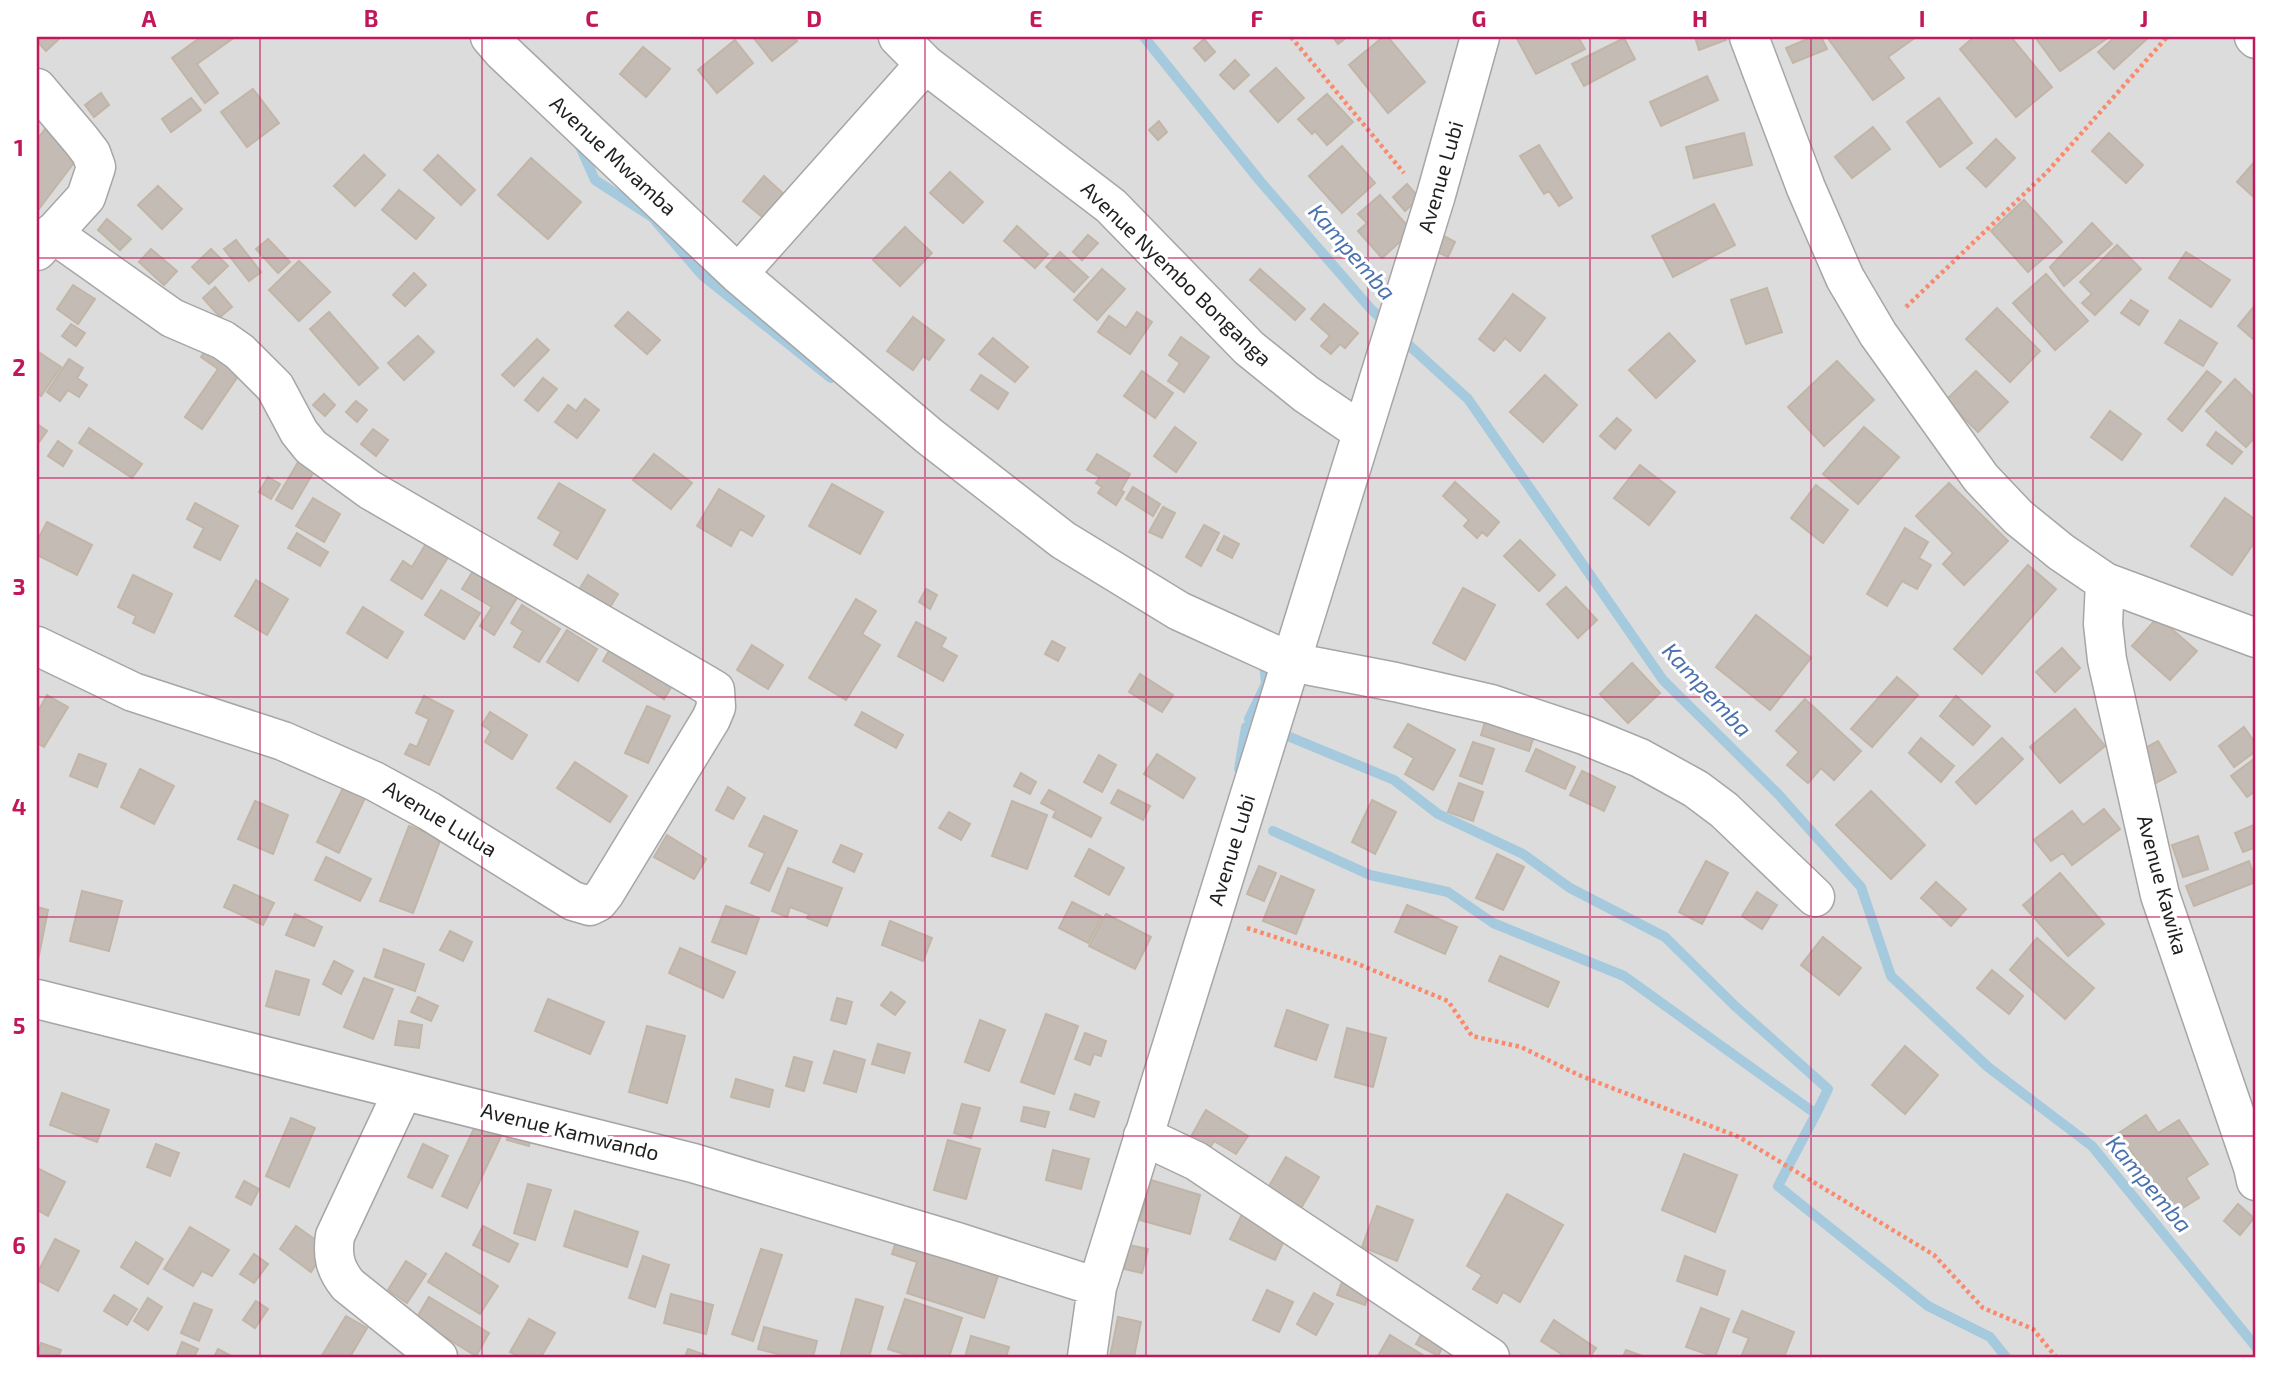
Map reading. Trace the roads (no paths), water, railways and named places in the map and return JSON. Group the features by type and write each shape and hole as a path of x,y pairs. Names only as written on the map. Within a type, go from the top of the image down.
{"street":[{"name":"Avenue Mwamba","path":"490,37 738,274 929,436 1063,540 1179,611 1291,662 1491,704 1584,735 1640,758 1696,789 1724,810 1815,897"},
{"name":"Avenue Nyembo Bonganga","path":"898,37 925,64 1111,206 1250,348 1306,394 1362,432"},
{"name":"Avenue Lubi","path":"1087,1357 1097,1287 1436,195 1480,37"},
{"path":"1749,37 1806,188 1840,267 1878,334 1980,478 2018,517 2061,552 2105,582 2256,638"},
{"path":"738,274 925,64"},
{"path":"37,88 91,153 96,167 86,197 44,242"},
{"name":"Avenue Lulua","path":"37,646 133,692 283,741 374,781 429,811 573,901 590,906 598,902 605,893 716,707 715,690 370,489 325,458 299,432 275,387 240,352 223,340 172,318 44,242"},
{"name":"Avenue Kawika","path":"2105,582 2107,660 2160,895 2256,1181"},
{"name":"Avenue Kamwando","path":"37,999 693,1163 1097,1287"},
{"path":"403,1091 335,1236 332,1250 334,1264 348,1285 438,1357"},
{"path":"1143,1136 1196,1161 1490,1357"}],"waterway":[{"name":"Kampemba","path":"1144,37 1260,181 1388,326"},
{"path":"578,142 595,180 652,217 702,275 831,378"},
{"name":"Kampemba","path":"1400,337 1468,399 1663,680 1779,795 1861,887 1891,976 1988,1067 2092,1146 2256,1347"},
{"path":"1249,719 1266,684 1264,663 1261,662"},
{"path":"1239,769 1246,727"},
{"path":"1290,737 1394,780 1438,814 1523,854 1570,888 1665,937 1735,1006 1828,1089 1816,1114"},
{"path":"1273,831 1370,875 1448,892 1493,923 1624,976 1816,1114 1778,1186 1928,1306 1990,1337 2006,1357"}]}
